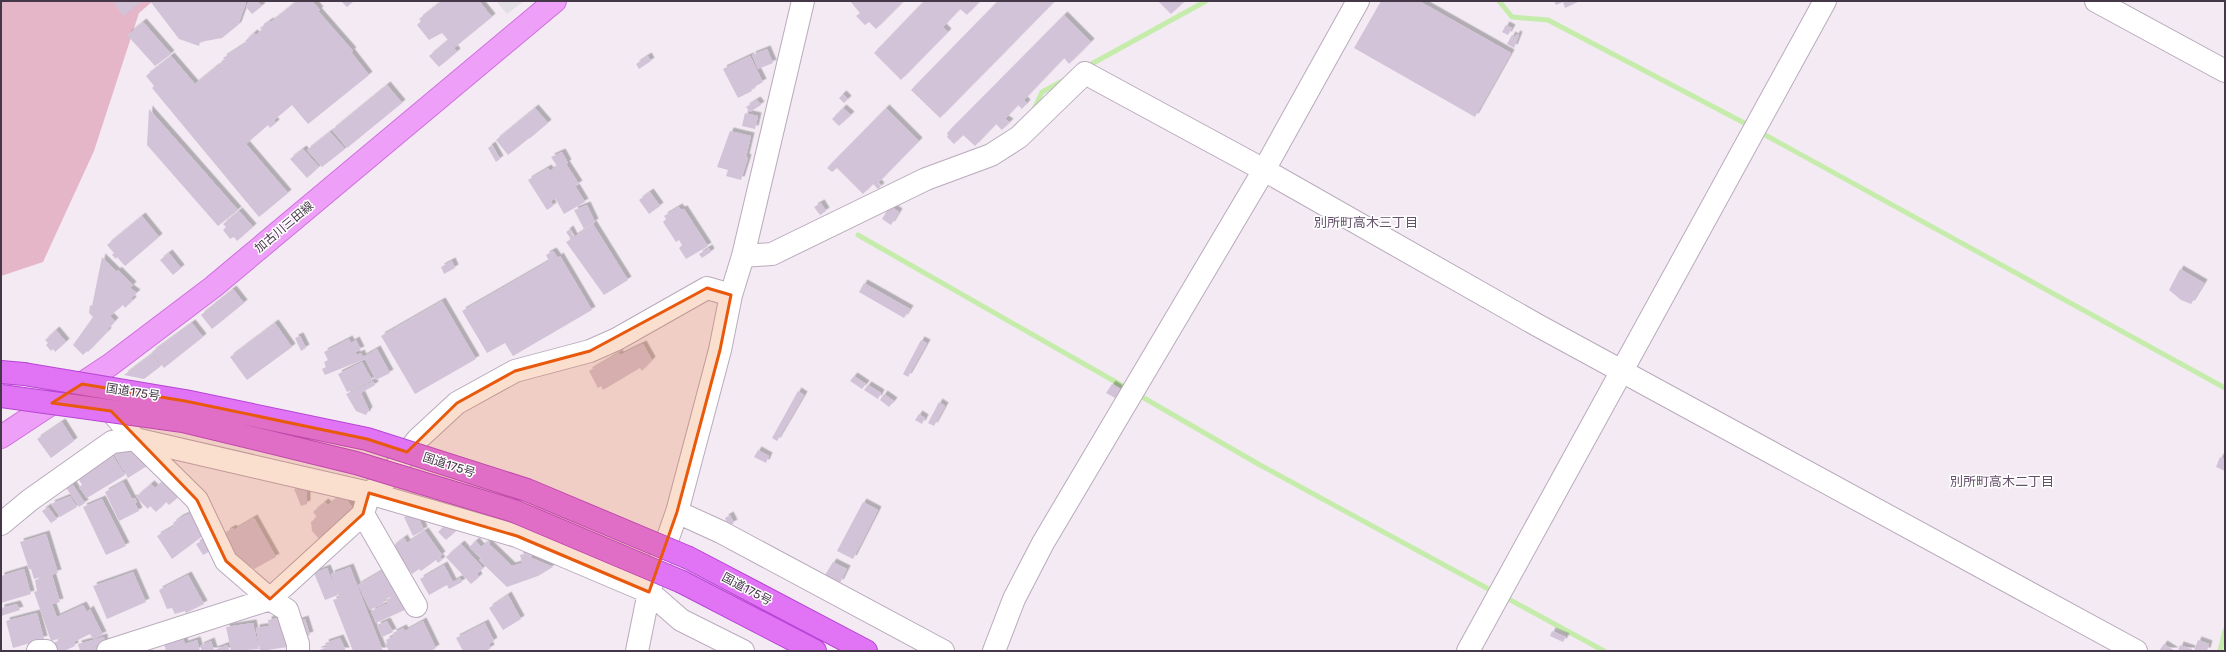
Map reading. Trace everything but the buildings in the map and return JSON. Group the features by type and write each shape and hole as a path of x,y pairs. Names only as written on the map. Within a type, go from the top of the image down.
{"highway":[{"name":"国道175号","path":"1,372 24,374 185,401 367,439 527,490 689,558 866,651"},
{"name":"国道175号","path":"1,396 183,421 356,463 514,511 682,582 815,651"}],"main road":[{"name":"加古川三田線","path":"1,437 110,365 213,287 555,1"}],"street":[{"path":"637,651 649,592 677,512 720,350 731,295 743,256 803,1"},
{"path":"994,651 1014,599 1043,543 1264,170 1358,1"},
{"path":"1468,651 1623,371 1730,171 1824,1"},
{"path":"2096,1 2225,71"},
{"path":"743,256 772,254 926,179 991,155 1019,137 1085,73 1264,170 1537,325 2136,651"},
{"path":"108,651 270,599 363,514 369,493 383,483 418,438 457,403 515,371 590,351 617,339 707,288 731,295"},
{"path":"104,403 135,438 197,500 226,561 270,599 287,610 298,644 298,651"},
{"path":"1,524 30,500 112,442 135,438 369,493 518,536 649,592 681,620 743,651"},
{"path":"677,512 721,532 943,651"},
{"path":"363,514 416,606"},
{"path":"38,651 46,651"}],"highlighted area":[{"path":"707,288 731,295 720,350 677,512 649,592 517,536 369,493 363,514 270,599 226,561 197,500 111,411 52,403 82,384 185,401 367,439 407,452 457,403 515,371 590,351"}],"shaded area":[{"path":"1,1 153,1 139,13 94,151 43,262 1,276"},
{"path":"496,1 524,1 507,14"}],"waterway":[{"path":"1086,67 1206,1"},
{"path":"1499,1 1512,17 1548,20 1750,126"},
{"path":"1033,111 1042,92 1066,79"},
{"path":"1758,131 2225,388"},
{"path":"858,235 1128,389"},
{"path":"1137,394 1260,465 1494,592"},
{"path":"1503,596 1604,651"},
{"path":"2220,651 2225,630"}],"district":[{"name":"別所町高木三丁目","path":"1366,222"},
{"name":"別所町高木二丁目","path":"2002,481"}]}
